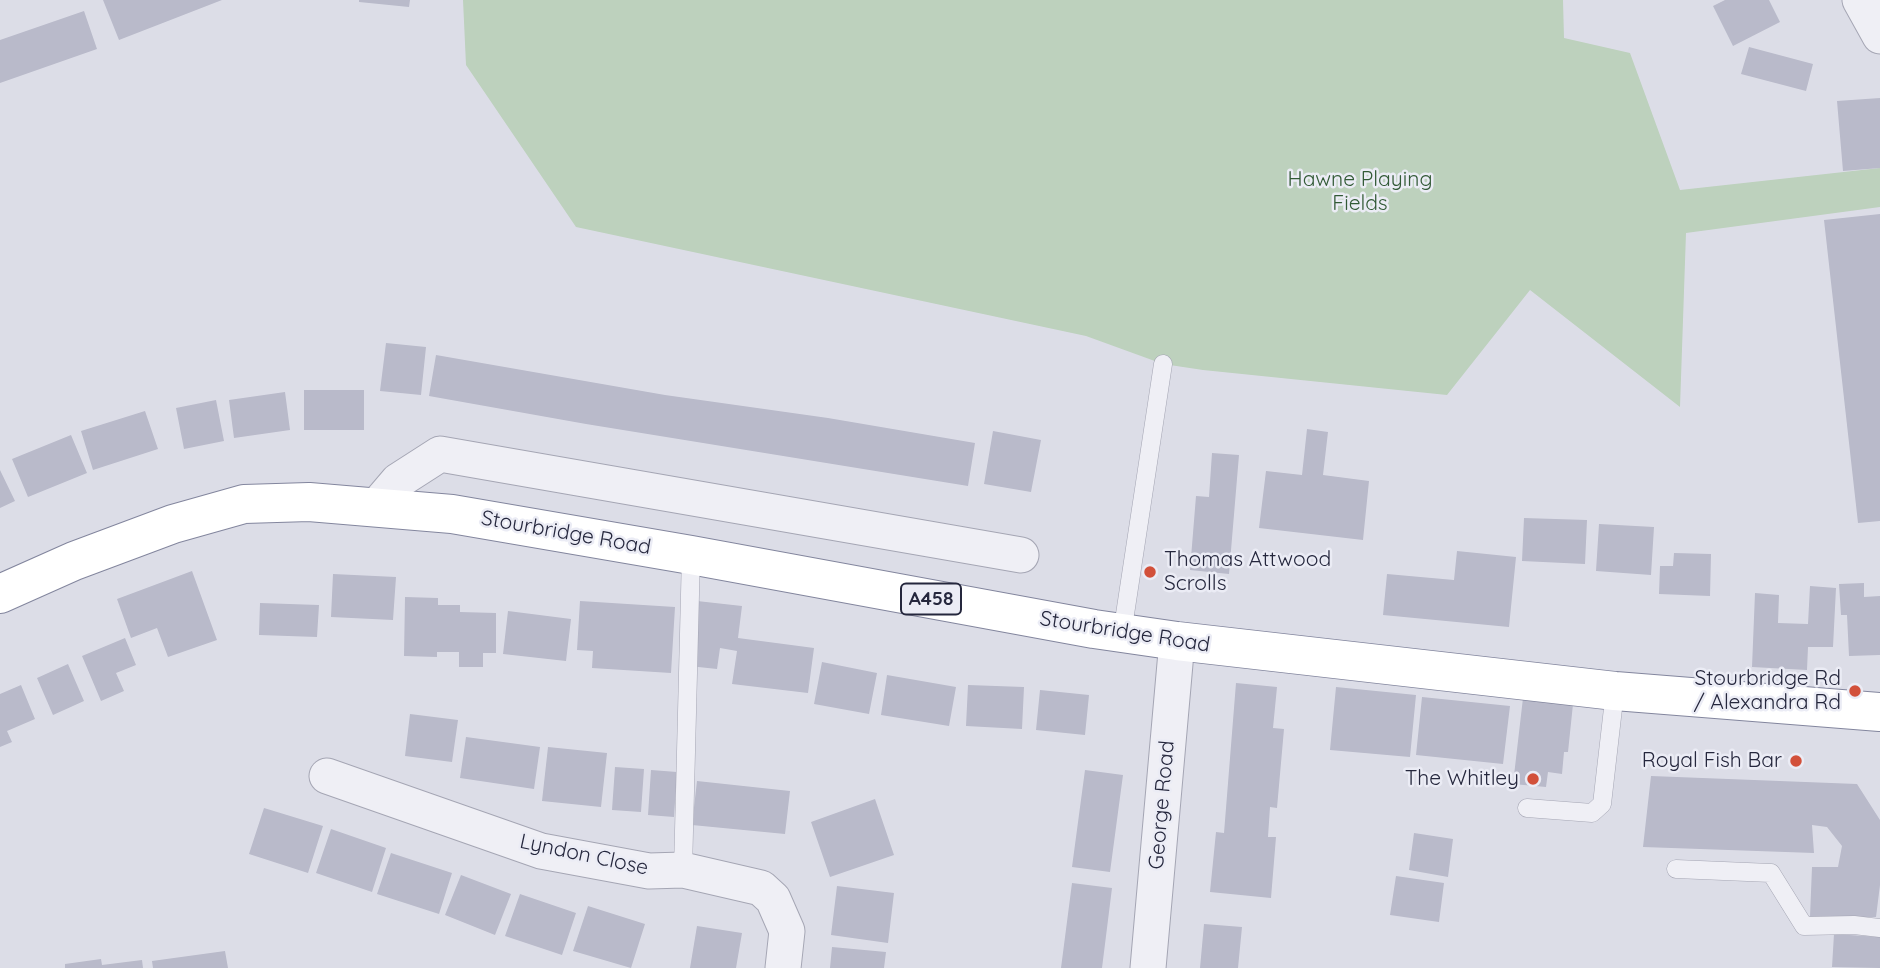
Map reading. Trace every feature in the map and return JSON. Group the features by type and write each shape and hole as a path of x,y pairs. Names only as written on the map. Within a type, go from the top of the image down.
{"highway":[{"name":"Stourbridge Road","path":"0,594 74,561 161,528 244,504 309,502 452,514 1122,634 1615,691 1880,712"}],"street":[{"path":"1860,0 1880,36"},
{"path":"375,508 398,481 440,454 1021,555"},
{"name":"George Road","path":"1148,968 1177,641"},
{"name":"Lyndon Close","path":"327,776 541,851 649,871 683,870 761,888 774,899 787,931 783,968"}],"lane":[{"path":"1122,634 1163,364"},
{"path":"683,870 691,555"},
{"path":"1527,808 1591,813 1602,804 1615,691"},
{"path":"1676,869 1771,873 1804,926 1880,928"}],"green space":[{"name":"Hawne Playing Fields","path":"463,0 1563,0 1564,38 1630,53 1680,190 1880,168 1880,207 1686,233 1680,407 1530,290 1447,395 1203,370 1163,364 1086,336 576,227 466,65"}],"building":[{"path":"103,0 222,0 119,40"},
{"path":"359,0 410,0 409,7"},
{"path":"1725,0 1769,0 1780,22 1733,46 1713,6"},
{"path":"84,11 97,49 0,83 0,40"},
{"path":"1749,47 1813,64 1806,91 1741,74"},
{"path":"1880,98 1880,168 1843,171 1837,101"},
{"path":"1880,214 1880,521 1858,523 1824,220"},
{"path":"386,343 426,347 421,395 380,391"},
{"path":"436,355 665,395 828,418 975,443 968,486 429,396"},
{"path":"304,390 364,390 364,430 304,430"},
{"path":"285,392 290,430 234,438 229,400"},
{"path":"216,400 224,441 184,449 176,408"},
{"path":"145,411 158,449 93,470 81,431"},
{"path":"1307,429 1328,432 1323,475 1369,481 1363,540 1259,528 1266,471 1302,475"},
{"path":"993,431 1041,440 1031,492 984,484"},
{"path":"71,435 87,473 28,497 12,459"},
{"path":"1212,453 1239,455 1229,574 1190,570 1196,496 1209,497"},
{"path":"0,470 15,501 0,508"},
{"path":"1524,518 1587,520 1585,564 1522,561"},
{"path":"1599,524 1654,527 1651,575 1596,571"},
{"path":"1457,551 1516,557 1509,627 1383,615 1387,574 1454,580"},
{"path":"1674,553 1711,554 1710,596 1659,594 1660,566 1673,566"},
{"path":"192,571 217,640 168,657 157,628 131,638 117,599"},
{"path":"333,574 396,577 393,620 331,617"},
{"path":"1864,583 1864,597 1880,596 1880,655 1849,656 1847,615 1841,615 1839,584"},
{"path":"1810,586 1836,588 1833,647 1808,647 1807,670 1752,667 1755,593 1779,595 1778,623 1808,624"},
{"path":"405,597 438,598 438,605 460,605 460,612 496,613 496,653 483,653 483,667 459,667 459,652 437,652 437,657 404,656"},
{"path":"580,601 675,607 671,673 592,668 593,651 577,650"},
{"path":"697,601 742,606 738,638 814,648 808,693 732,684 737,651 720,648 717,669 689,666"},
{"path":"260,603 319,605 317,637 259,635"},
{"path":"508,611 571,619 566,661 503,654"},
{"path":"125,638 136,665 116,673 124,691 101,701 82,656"},
{"path":"822,662 877,673 869,714 814,704"},
{"path":"68,664 84,701 53,715 37,678"},
{"path":"887,675 956,687 949,726 881,715"},
{"path":"1236,683 1277,687 1273,728 1284,729 1277,808 1270,807 1268,837 1276,837 1271,898 1210,892 1216,832 1224,833"},
{"path":"21,685 35,719 7,731 12,742 0,747 0,694"},
{"path":"968,685 1024,687 1022,729 966,726"},
{"path":"1336,687 1416,695 1410,757 1330,750"},
{"path":"1040,690 1089,695 1085,735 1036,730"},
{"path":"1422,697 1510,706 1503,764 1416,755"},
{"path":"1523,698 1573,704 1568,752 1564,752 1562,774 1548,772 1546,787 1513,784"},
{"path":"410,714 458,720 452,762 405,756"},
{"path":"466,737 540,747 534,789 460,778"},
{"path":"548,747 607,753 601,807 542,801"},
{"path":"615,767 644,769 641,812 612,810"},
{"path":"651,770 677,772 674,817 648,815"},
{"path":"1085,770 1123,775 1110,872 1072,867"},
{"path":"1651,776 1857,784 1880,820 1880,885 1876,917 1810,917 1812,867 1838,867 1842,846 1827,827 1812,825 1814,853 1643,847"},
{"path":"697,781 790,791 785,834 692,825"},
{"path":"875,799 894,855 830,877 811,822"},
{"path":"264,808 323,826 308,873 249,854"},
{"path":"331,829 386,848 372,892 316,873"},
{"path":"1414,833 1453,839 1448,877 1409,870"},
{"path":"391,853 452,873 439,914 377,894"},
{"path":"461,875 511,894 495,935 445,915"},
{"path":"1396,876 1444,883 1439,922 1390,915"},
{"path":"1072,883 1112,888 1102,968 1061,968"},
{"path":"837,886 894,893 888,943 831,935"},
{"path":"520,894 576,913 562,955 505,936"},
{"path":"588,906 645,924 631,968 573,951"},
{"path":"1204,924 1242,927 1238,968 1200,968"},
{"path":"697,926 742,933 736,968 690,968"},
{"path":"1834,934 1880,937 1880,968 1832,967"},
{"path":"832,947 886,952 884,968 830,968"},
{"path":"225,951 228,968 153,968 152,961"},
{"path":"101,959 102,965 142,960 143,968 65,968 65,964"}],"place":[{"name":"Thomas Attwood Scrolls","path":"1150,572"},
{"name":"Stourbridge Rd / Alexandra Rd","path":"1855,691"},
{"name":"Royal Fish Bar","path":"1796,761"},
{"name":"The Whitley","path":"1533,779"}]}
